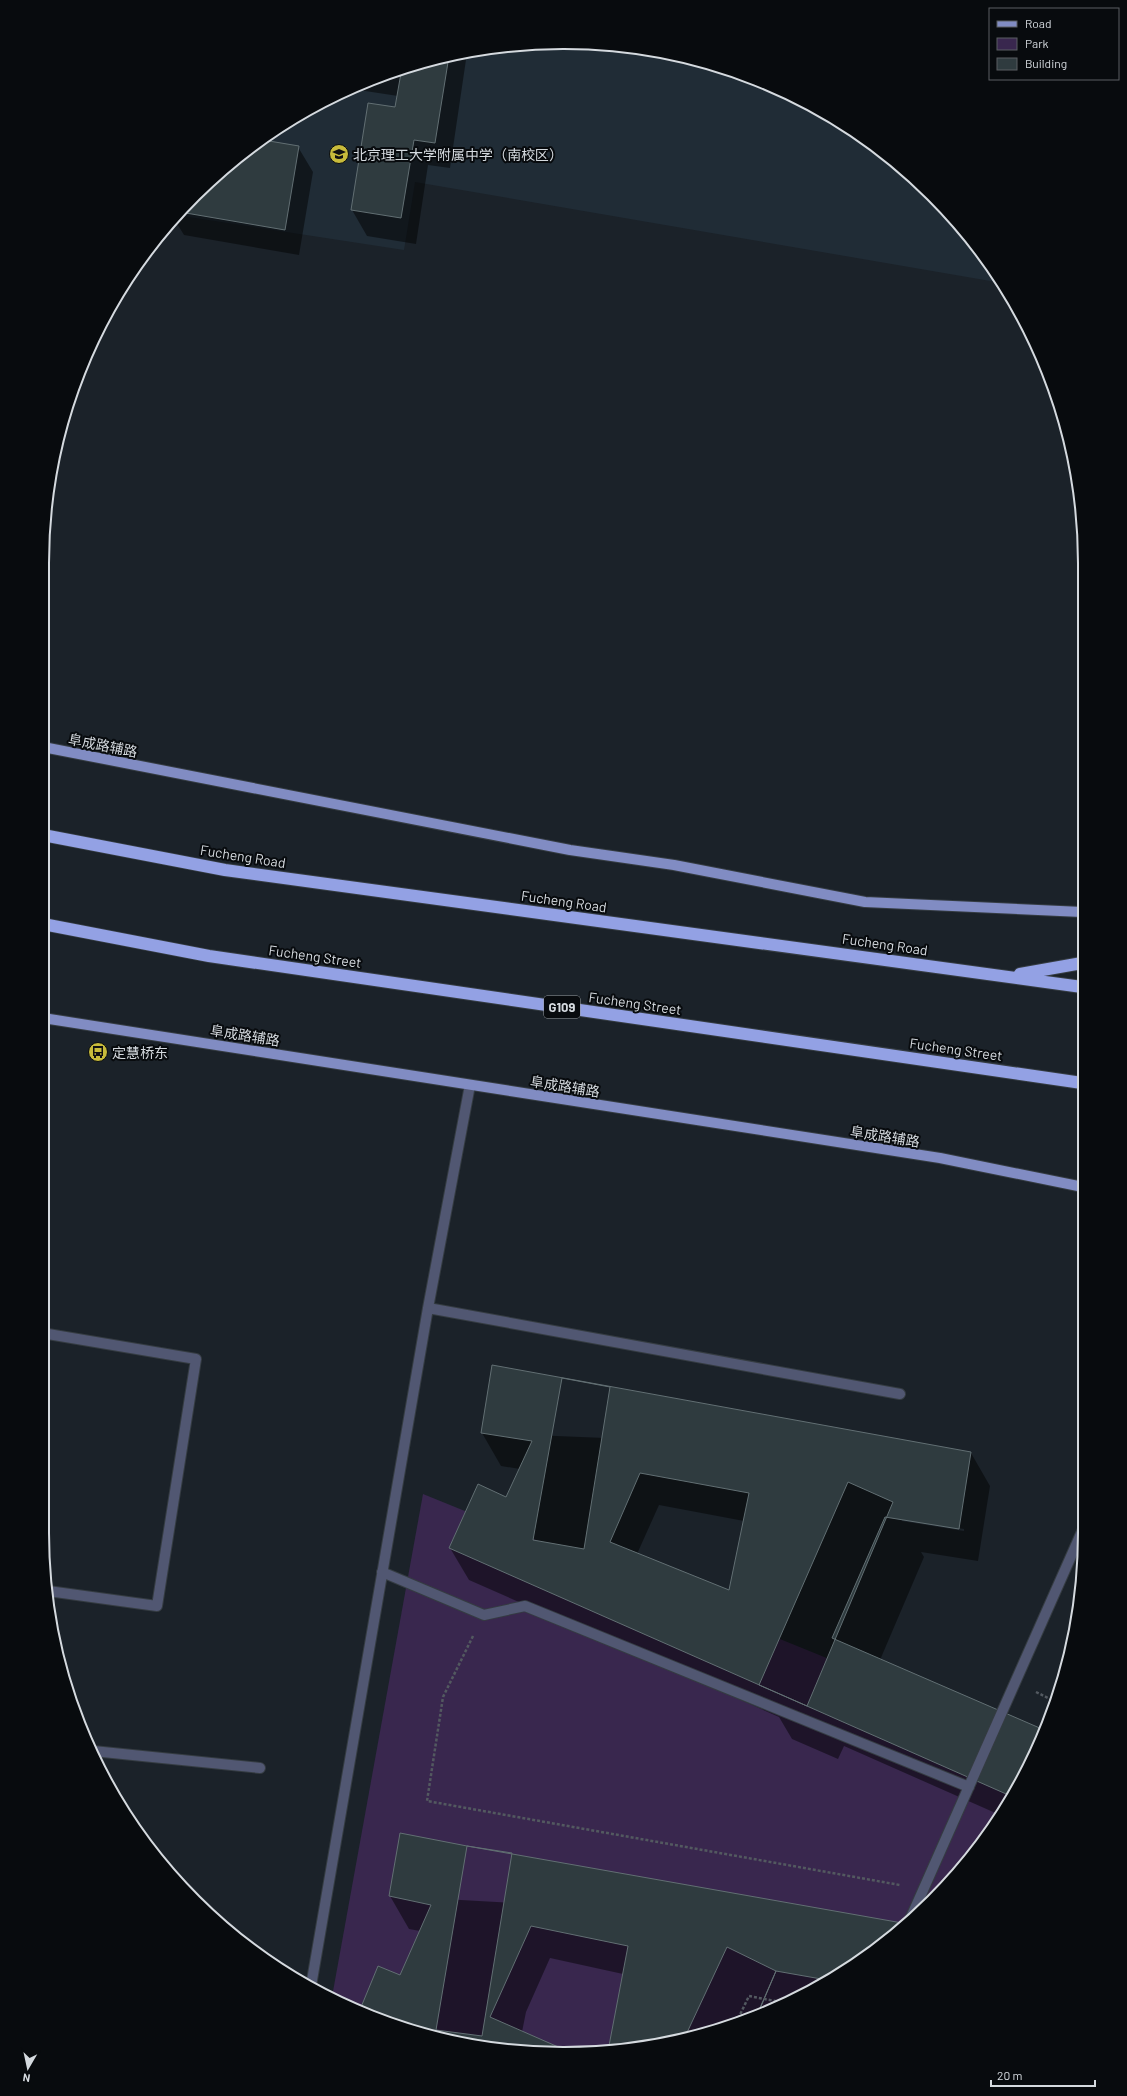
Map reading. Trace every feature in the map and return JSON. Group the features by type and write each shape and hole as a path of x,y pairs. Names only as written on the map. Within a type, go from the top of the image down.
{"highway":[{"name":"Fucheng Road","path":"49,836 225,870 1078,986"},
{"name":"Fucheng Street","path":"49,925 209,956 1078,1082"},
{"path":"1010,976 1078,964"}],"main road":[{"name":"阜成路辅路","path":"49,748 570,850 674,865 865,902 1078,912"},
{"name":"阜成路辅路","path":"49,1019 940,1158 1078,1186"}],"street":[{"path":"312,1981 428,1308 470,1085"},
{"path":"428,1308 900,1394"},
{"path":"49,1334 196,1359 157,1606 52,1592"},
{"path":"916,1907 1078,1541"},
{"path":"382,1572 484,1615 525,1606 969,1787"},
{"path":"98,1752 260,1768"}],"path":[{"path":"484,1615 444,1697 427,1801 924,1889"},
{"path":"739,2016 749,1996 775,2001"}],"shaded area":[{"path":"530,50 597,50 631,53 664,59 729,76 791,102 821,118 877,155 903,177 950,224 972,250 993,281 415,182 404,250 184,216 224,177 250,155 306,118 367,88 398,76 430,67 496,53"}],"green space":[{"path":"423,1494 1033,1742 1009,1790 972,1846 950,1872 903,1919 877,1941 821,1978 791,1994 729,2020 664,2037 631,2043 564,2047 530,2046 496,2043 430,2029 398,2020 333,1992"}],"building":[{"path":"448,63 435,143 414,140 401,218 351,210 368,103 395,107 401,75"},
{"path":"270,141 299,146 285,230 187,213 224,177 250,155"},
{"path":"492,1365 971,1452 959,1529 885,1517 832,1638 1039,1728 1025,1760 1006,1794 449,1548 478,1484 506,1497 532,1441 481,1433","holes":["640,1473 749,1493 729,1590 610,1542"]},
{"path":"562,1378 610,1387 584,1549 533,1540"},
{"path":"848,1482 893,1502 807,1706 759,1685"},
{"path":"400,1833 899,1922 877,1941 820,1979 776,1971 760,2008 729,2020 697,2029 631,2043 609,2045 628,1946 531,1926 490,2017 558,2047 530,2046 496,2043 463,2037 398,2020 362,2006 378,1966 400,1975 431,1905 389,1896"},
{"path":"467,1846 512,1853 482,2036 436,2030"},
{"path":"727,1947 776,1971 760,2008 729,2020 688,2031"}],"place":[{"name":"北京理工大学附属中学（南校区）","path":"339,154"},
{"name":"定慧桥东","path":"98,1052"}]}
